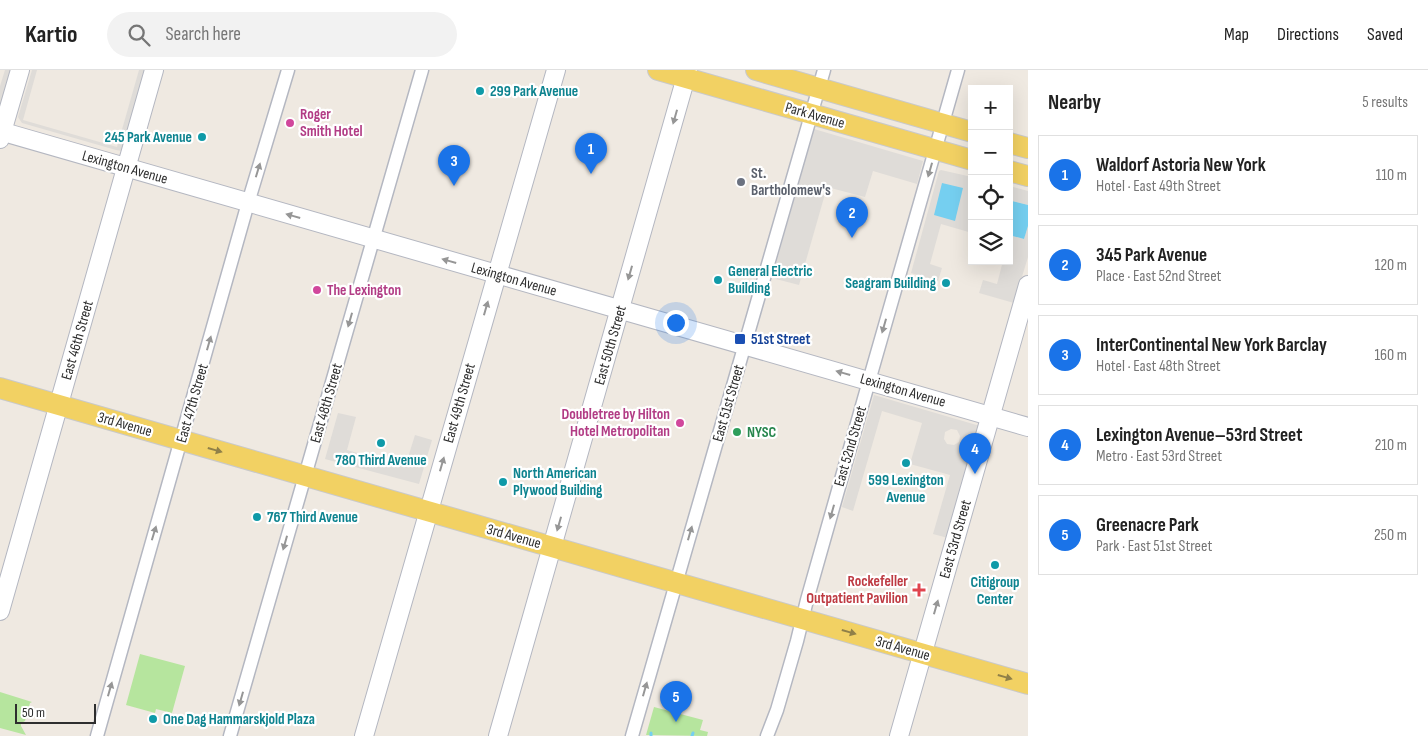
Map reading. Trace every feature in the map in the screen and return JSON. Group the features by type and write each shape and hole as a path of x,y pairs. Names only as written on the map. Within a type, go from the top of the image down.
{"main road":[{"path":"1,134 20,70"},
{"name":"East 46th Street","path":"0,611 154,70"},
{"name":"East 49th Street","path":"364,736 556,70"},
{"name":"Park Avenue","path":"658,70 687,74 811,114 968,159"},
{"name":"Park Avenue","path":"756,70 821,79 943,124 968,131"},
{"name":"East 50th Street","path":"498,736 687,74"},
{"name":"Lexington Avenue","path":"1,134 126,167 1028,427"},
{"path":"1013,144 1028,148"},
{"path":"1013,172 1028,176"},
{"name":"East 53rd Street","path":"899,736 1028,285"},
{"name":"3rd Avenue","path":"0,388 1028,684"}],"street":[{"name":"East 47th Street","path":"97,736 248,203 288,70"},
{"name":"East 48th Street","path":"230,736 422,70"},
{"name":"East 52nd Street","path":"767,736 777,710 958,70"},
{"name":"East 51st Street","path":"632,736 821,79"}],"green space":[{"path":"140,654 185,666 172,713 156,709 155,713 126,705"},
{"path":"0,692 32,702 30,703 25,721 21,723 26,735 0,728"},
{"path":"654,707 703,720 700,730 708,732 707,736 646,735"}],"shaded area":[{"path":"5,70 12,70 0,110 0,86"},
{"path":"32,70 37,70 23,120 117,147 139,70 147,70 124,149 122,151 116,150 22,123 18,117"},
{"path":"814,129 923,161 917,184 873,171 865,197 827,187 799,285 772,278"},
{"path":"939,171 968,176 968,232 941,224 930,264 942,268 938,281 911,273"},
{"path":"1013,187 1028,191 1028,205 1013,201"},
{"path":"1028,226 1028,257 1014,303 979,293 983,280 997,284 1002,265 1013,265 1013,236 1024,239"},
{"path":"874,395 980,426 948,538 933,534 950,475 910,464 922,423 882,411 853,511 842,507","holes":["951,429 957,430 960,436 959,442 954,445 947,444 944,439 945,432"]},
{"path":"338,413 356,417 347,450 405,467 415,435 432,440 419,484 325,459"}],"water":[{"path":"942,183 963,188 955,221 934,215"},
{"path":"1013,201 1028,205 1028,226 1024,239 1013,236"}],"place":[{"name":"299 Park Avenue","path":"480,91"},
{"name":"Roger Smith Hotel","path":"290,123"},
{"name":"245 Park Avenue","path":"202,137"},
{"name":"Waldorf Astoria New York","path":"591,174"},
{"name":"St. Bartholomew's","path":"741,182"},
{"name":"InterContinental New York Barclay","path":"454,186"},
{"name":"345 Park Avenue","path":"852,238"},
{"name":"General Electric Building","path":"718,280"},
{"name":"Seagram Building","path":"946,283"},
{"name":"The Lexington","path":"317,290"},
{"name":"51st Street","path":"740,339"},
{"name":"Doubletree by Hilton Hotel Metropolitan","path":"680,423"},
{"name":"NYSC","path":"737,432"},
{"name":"780 Third Avenue","path":"381,443"},
{"name":"599 Lexington Avenue","path":"906,463"},
{"name":"Lexington Avenue–53rd Street","path":"975,474"},
{"name":"North American Plywood Building","path":"503,482"},
{"name":"767 Third Avenue","path":"257,517"},
{"name":"Citigroup Center","path":"995,565"},
{"name":"Rockefeller Outpatient Pavilion","path":"919,590"},
{"name":"One Dag Hammarskjold Plaza","path":"153,719"},
{"name":"Greenacre Park","path":"676,722"}]}
